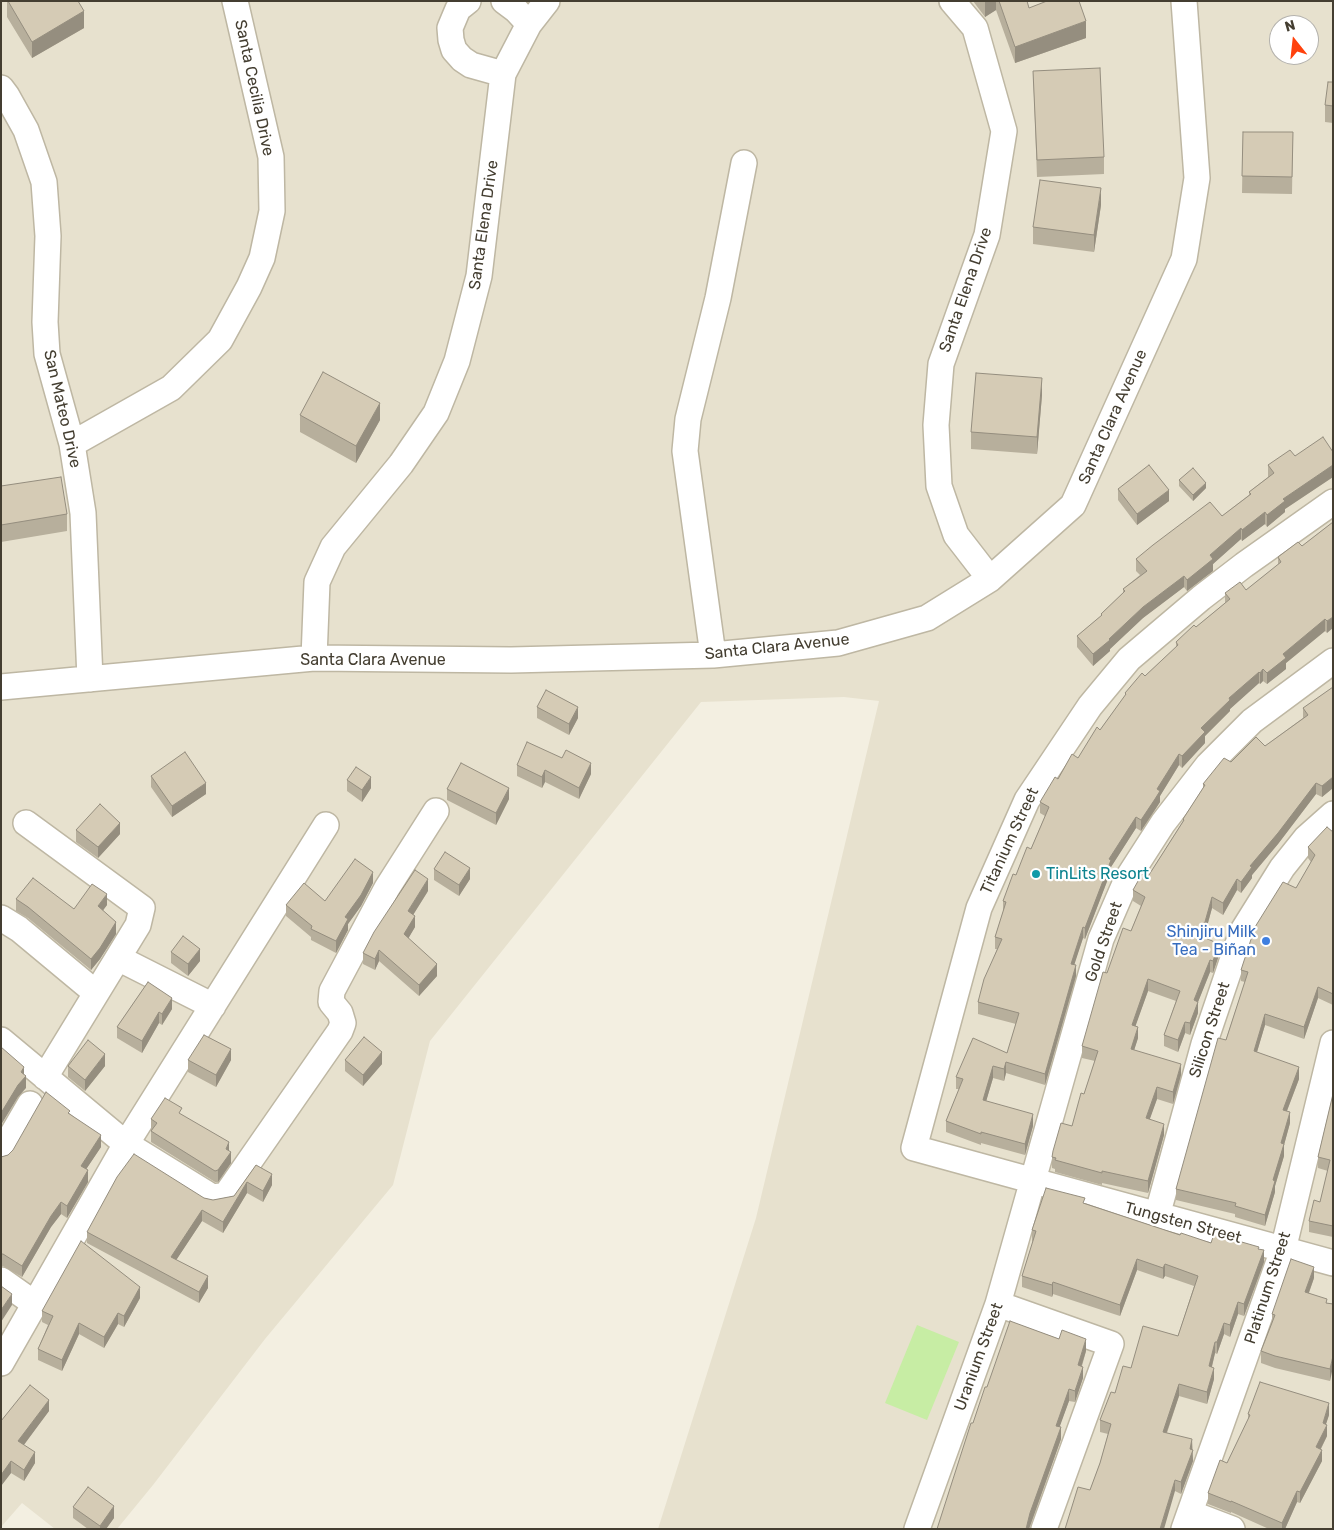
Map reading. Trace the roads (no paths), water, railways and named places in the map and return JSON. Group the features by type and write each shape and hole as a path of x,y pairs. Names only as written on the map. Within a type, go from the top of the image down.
{"street":[{"name":"Santa Cecilia Drive","path":"72,444 171,388 220,340 249,287 262,258 272,211 270,157 236,1"},
{"path":"468,1 458,9 450,28 454,50 471,65 503,74"},
{"path":"504,1 516,10 529,24"},
{"name":"Santa Elena Drive","path":"314,658 317,582 333,547 401,464 436,414 457,361 479,276 503,74 529,24 548,1"},
{"name":"Santa Elena Drive","path":"952,1 975,28 1004,131 987,235 941,364 936,425 939,486 956,535 990,579"},
{"name":"Santa Clara Avenue","path":"1,687 314,658 511,660 713,655 838,643 927,618 990,579 1073,505 1184,259 1197,178 1184,1"},
{"name":"San Mateo Drive","path":"1,88 26,130 44,182 48,236 45,322 47,354 72,444 83,513 90,679"},
{"path":"713,655 685,451 688,419 718,298 744,163"},
{"name":"Titanium Street","path":"1033,1182 914,1148 979,908 1027,800 1090,706 1129,659 1244,564 1333,502"},
{"name":"Gold Street","path":"1033,1182 1101,939 1127,878 1163,823 1208,765 1252,721 1333,661"},
{"path":"1,1040 126,1144 212,1196 226,1195 340,1031 343,1023 340,1013 330,997 332,991 387,888 436,811"},
{"name":"Silicon Street","path":"1157,1216 1204,1044 1242,932 1282,868 1306,838 1333,814"},
{"path":"26,823 142,908 138,925 45,1077"},
{"path":"1,1363 126,1144 326,825"},
{"path":"1,918 19,929 96,994"},
{"path":"118,958 213,1006"},
{"name":"Platinum Street","path":"1187,1521 1283,1250 1333,1043"},
{"path":"1,1154 30,1104"},
{"name":"Tungsten Street","path":"1033,1182 1333,1263"},
{"name":"Uranium Street","path":"917,1529 998,1304 1033,1182"},
{"path":"1,1280 34,1304"},
{"path":"998,1304 1110,1344 1044,1529"},
{"path":"1187,1521 1232,1529"}],"place":[{"name":"TinLits Resort","path":"1036,874"},
{"name":"Shinjiru Milk Tea - Biñan","path":"1266,941"}]}
